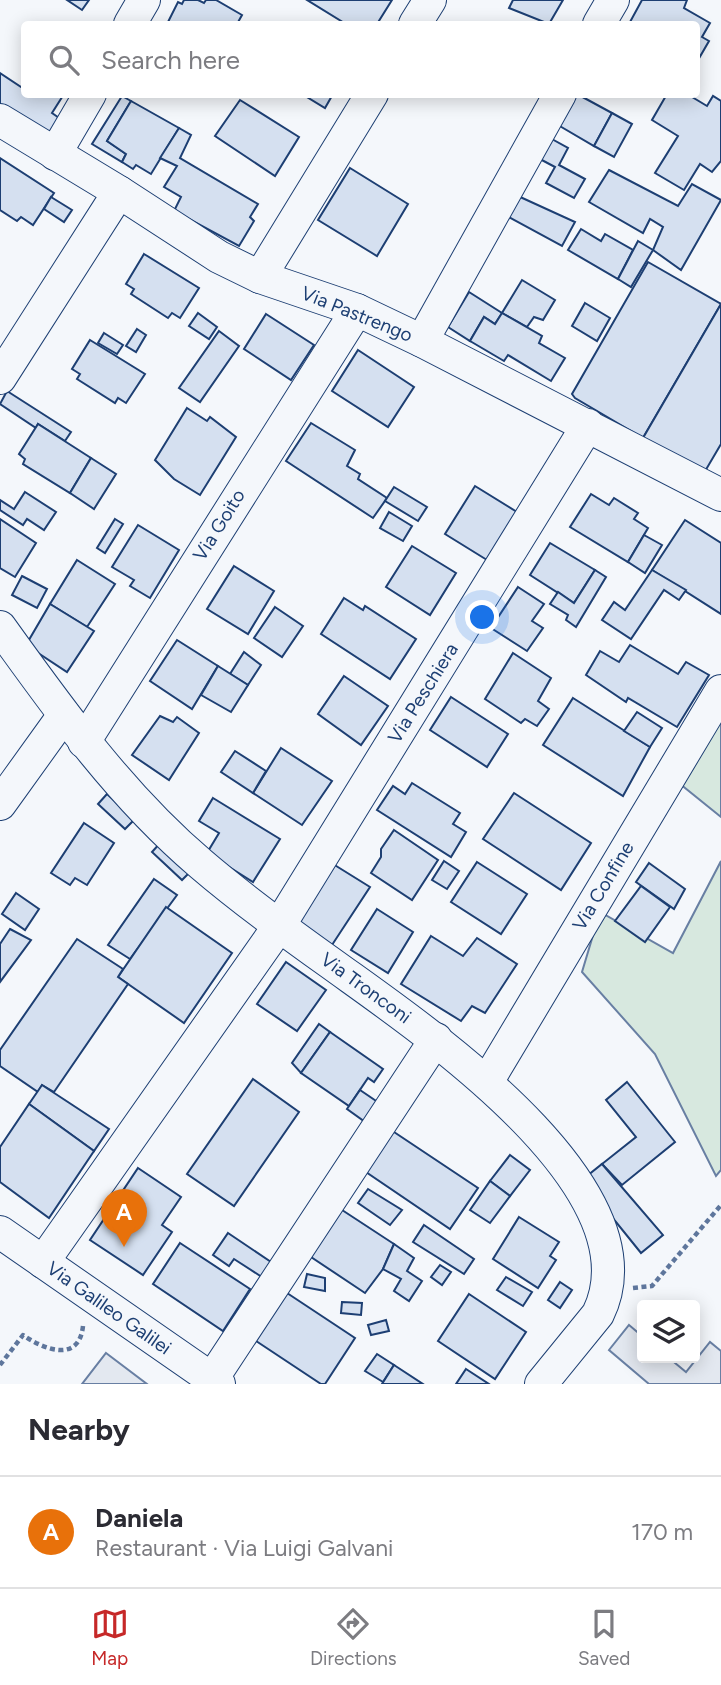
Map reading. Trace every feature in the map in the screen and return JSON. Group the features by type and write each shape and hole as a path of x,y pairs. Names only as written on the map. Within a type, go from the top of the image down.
{"street":[{"path":"132,21 144,0"},
{"path":"417,21 430,0"},
{"path":"601,21 613,0"},
{"path":"55,154 88,98"},
{"path":"260,277 370,98"},
{"path":"422,341 558,98"},
{"name":"Via Pastrengo","path":"0,120 219,257 260,277 357,310 588,425 721,495"},
{"path":"0,378 119,192"},
{"name":"Via Goito","path":"84,742 357,310"},
{"name":"Via Peschiera","path":"43,1262 279,926 588,425"},
{"name":"Via Tronconi","path":"0,627 84,742 131,797 200,864 279,926 436,1039 533,1126 570,1175 598,1218 608,1268 603,1304 598,1314 541,1384"},
{"name":"Via Confine","path":"487,1082 721,691"},
{"path":"0,804 64,715"},
{"path":"215,1382 436,1039"},
{"name":"Via Galileo Galilei","path":"0,1232 215,1382"}],"path":[{"path":"604,1292 652,1286 721,1205"},
{"path":"0,1365 23,1335 45,1349 55,1351 72,1347 83,1331 80,1319"}],"shaded area":[{"path":"721,692 721,817 669,775"},
{"path":"721,861 721,1170 716,1176 655,1054 582,972 600,912 673,953"},
{"path":"629,1325 637,1332 637,1363 675,1363 686,1372 693,1363 700,1363 700,1354 710,1342 721,1351 721,1384 649,1384 609,1350"},
{"path":"106,1353 147,1384 82,1384"}],"building":[{"path":"67,0 89,0 82,10"},
{"path":"184,0 204,3 206,0 216,0 242,15 239,21 168,21 178,2 182,4"},
{"path":"307,0 392,0 379,21 341,21"},
{"path":"513,0 563,0 551,21 542,21 509,8"},
{"path":"642,0 687,0 684,8 710,23 702,37 709,41 700,57 700,21 631,21"},
{"path":"0,73 21,87 21,98 61,98 52,113 62,120 50,140 0,107"},
{"path":"713,96 721,101 721,161 712,172 700,164 684,190 655,173 678,136 652,120 665,98 694,98 707,106"},
{"path":"121,98 131,101 107,141 126,154 122,162 92,144"},
{"path":"309,98 331,98 325,108"},
{"path":"575,98 584,98 612,113 594,146 558,125"},
{"path":"240,100 299,137 275,176 215,136"},
{"path":"131,101 179,128 151,174 136,165 133,169 122,162 126,154 107,141"},
{"path":"612,113 632,124 614,157 594,146"},
{"path":"179,128 191,135 180,158 258,204 250,217 254,221 239,246 174,211 181,197 164,187 177,166 160,158"},
{"path":"550,138 568,148 559,165 585,179 574,198 546,183 555,167 538,158"},
{"path":"0,158 54,193 33,225 21,217 17,221 0,210"},
{"path":"350,168 408,204 377,256 318,220"},
{"path":"609,170 678,206 692,184 721,200 681,270 653,250 663,227 650,219 643,233 589,202"},
{"path":"518,196 575,222 562,246 507,216"},
{"path":"51,197 72,210 64,222 44,209"},
{"path":"581,229 601,241 605,234 633,250 618,279 568,250"},
{"path":"638,241 653,250 631,287 618,279"},
{"path":"144,254 199,288 180,318 172,313 168,318 131,294 134,289 126,284"},
{"path":"648,262 721,304 643,438 572,394"},
{"path":"522,280 555,300 543,320 534,317 527,327 502,313"},
{"path":"469,292 502,313 495,324 484,317 470,341 448,327"},
{"path":"585,303 610,318 597,341 572,326"},
{"path":"721,304 721,444 704,473 643,438"},
{"path":"198,313 217,327 209,339 189,326"},
{"path":"502,313 542,336 539,343 565,358 551,381 508,355 504,361 470,341 484,317 495,324"},
{"path":"266,314 314,345 291,380 244,349"},
{"path":"137,329 146,335 136,352 126,346"},
{"path":"219,331 239,346 200,402 179,388"},
{"path":"104,333 123,345 117,354 98,343"},
{"path":"90,340 145,374 126,403 118,398 115,403 77,379 80,374 72,369"},
{"path":"358,350 414,387 388,427 332,391"},
{"path":"7,391 71,432 65,441 38,424 36,428 0,404"},
{"path":"187,408 207,421 210,417 236,437 200,495 174,479 155,460"},
{"path":"311,423 355,450 347,466 360,474 358,479 387,498 373,518 286,461"},
{"path":"38,424 91,458 70,493 23,464 25,459 19,454"},
{"path":"91,458 116,474 94,509 70,493"},
{"path":"475,486 517,512 487,560 445,534"},
{"path":"394,487 427,507 418,521 385,501"},
{"path":"25,492 56,512 44,530 27,519 23,525 0,510 0,500 14,509"},
{"path":"591,494 609,505 614,498 638,513 634,519 648,528 628,562 570,527"},
{"path":"389,512 412,526 403,541 380,528"},
{"path":"0,519 36,543 15,577 0,568"},
{"path":"115,519 123,524 105,553 97,548"},
{"path":"685,520 721,543 721,614 652,570"},
{"path":"138,525 179,550 150,598 130,586 134,580 112,567"},
{"path":"644,535 662,545 645,573 628,562"},
{"path":"550,543 595,570 574,603 530,575"},
{"path":"412,546 456,573 430,615 386,587"},
{"path":"77,560 115,584 87,627 50,604"},
{"path":"234,566 274,591 248,634 207,609"},
{"path":"595,570 606,577 576,627 566,620 568,615 550,604 558,592 574,603"},
{"path":"652,570 686,590 679,600 664,590 631,639 602,620 614,602 625,610"},
{"path":"22,576 47,589 37,608 12,595"},
{"path":"518,587 544,604 532,621 543,628 527,651 491,628"},
{"path":"344,598 363,610 365,606 416,639 390,679 321,634"},
{"path":"50,604 94,631 67,672 26,645"},
{"path":"275,607 303,626 282,657 254,638"},
{"path":"177,640 218,666 192,709 150,681"},
{"path":"630,645 678,674 686,662 709,675 677,727 628,698 626,702 586,675 600,651 619,662"},
{"path":"244,652 261,665 248,685 230,674"},
{"path":"513,653 551,678 538,701 549,709 537,726 525,719 521,723 485,699"},
{"path":"218,666 248,685 231,712 201,695"},
{"path":"344,676 388,706 361,745 318,714"},
{"path":"451,697 508,734 487,767 430,730"},
{"path":"573,698 650,747 623,796 543,745"},
{"path":"637,712 662,728 650,747 624,731"},
{"path":"160,716 173,722 177,717 199,733 169,780 132,755"},
{"path":"281,748 332,781 302,825 253,793"},
{"path":"235,751 266,771 253,793 221,772"},
{"path":"412,783 460,813 453,824 466,832 451,857 377,810 393,786 405,794"},
{"path":"514,793 591,843 561,890 483,839"},
{"path":"107,794 135,819 125,829 98,804"},
{"path":"213,798 280,839 253,882 207,853 219,833 199,821"},
{"path":"84,823 114,843 87,885 75,878 70,885 51,873"},
{"path":"394,830 438,860 412,900 371,873 381,857 381,849"},
{"path":"161,842 191,871 182,880 152,852"},
{"path":"444,861 459,871 447,889 432,880"},
{"path":"477,862 527,894 501,934 451,902"},
{"path":"649,863 685,889 674,909 636,882"},
{"path":"333,864 370,887 332,945 296,922"},
{"path":"154,879 177,895 130,959 108,945"},
{"path":"641,886 670,907 645,942 615,921"},
{"path":"16,893 39,909 25,930 2,914"},
{"path":"166,907 232,953 184,1023 118,977"},
{"path":"377,909 413,932 388,973 351,950"},
{"path":"10,929 31,940 0,982 0,944"},
{"path":"431,936 463,956 477,938 517,964 485,1013 472,1006 461,1021 401,984"},
{"path":"77,939 123,969 118,977 128,984 54,1092 42,1085 38,1092 0,1066 0,1050"},
{"path":"286,962 326,990 297,1031 257,1004"},
{"path":"319,1024 330,1032 301,1073 292,1063"},
{"path":"330,1032 383,1069 374,1082 368,1078 349,1106 301,1073"},
{"path":"253,1079 299,1112 234,1206 187,1174"},
{"path":"627,1082 675,1142 622,1185 602,1164 636,1137 606,1100"},
{"path":"42,1085 109,1129 94,1151 29,1104"},
{"path":"360,1090 382,1105 368,1124 347,1109"},
{"path":"29,1104 94,1151 49,1218 0,1182 0,1147"},
{"path":"391,1130 478,1188 450,1229 363,1170"},
{"path":"510,1155 530,1170 510,1196 490,1181"},
{"path":"602,1164 663,1235 641,1253 582,1180"},
{"path":"138,1168 181,1197 162,1225 172,1232 143,1275 90,1240"},
{"path":"490,1181 510,1196 490,1223 470,1210"},
{"path":"368,1189 402,1210 390,1225 358,1203"},
{"path":"339,1208 394,1244 383,1269 365,1293 308,1255"},
{"path":"519,1217 559,1242 550,1256 556,1260 538,1288 493,1259"},
{"path":"424,1225 474,1259 464,1274 413,1242"},
{"path":"228,1233 274,1264 265,1279 234,1259 229,1266 213,1255"},
{"path":"180,1243 250,1289 223,1331 153,1284"},
{"path":"394,1244 414,1258 407,1271 422,1281 409,1301 394,1291 401,1279 383,1269"},
{"path":"440,1265 451,1272 442,1285 431,1277"},
{"path":"307,1274 325,1278 325,1291 304,1287"},
{"path":"506,1277 532,1292 523,1306 497,1290"},
{"path":"560,1282 572,1290 560,1308 548,1300"},
{"path":"284,1291 355,1338 325,1384 321,1384 253,1339"},
{"path":"469,1294 526,1332 495,1379 438,1341"},
{"path":"342,1302 362,1303 361,1315 341,1313"},
{"path":"386,1320 389,1331 371,1335 368,1325"},
{"path":"377,1354 394,1365 383,1382 365,1371"},
{"path":"394,1365 423,1384 382,1384"},
{"path":"466,1369 489,1384 456,1384"}],"place":[{"name":"Daniela","path":"124,1247"}]}
